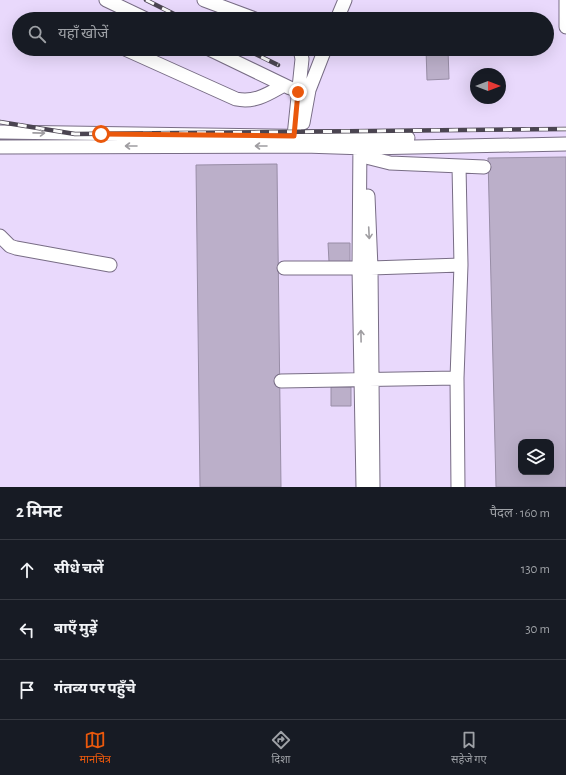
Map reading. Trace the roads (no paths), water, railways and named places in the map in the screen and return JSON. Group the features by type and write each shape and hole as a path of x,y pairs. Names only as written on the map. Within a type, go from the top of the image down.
{"lane":[{"path":"106,0 131,12"},
{"path":"204,0 236,12"},
{"path":"340,12 345,0"},
{"path":"566,0 566,27"},
{"path":"141,56 236,99 254,100 265,97 284,85"},
{"path":"224,56 298,92"},
{"path":"293,140 301,56"},
{"path":"293,140 309,90 322,56"},
{"path":"0,132 293,140 364,146 566,144"},
{"path":"0,147 293,140 364,146 566,138"},
{"path":"364,146 390,163 484,167"},
{"path":"363,487 366,380 364,146"},
{"path":"458,487 457,378 461,265 459,166"},
{"path":"0,236 10,246 16,248 110,265"},
{"path":"284,268 365,268 461,265"},
{"path":"281,381 457,378"},
{"path":"366,380 373,487"}],"railway":[{"path":"146,0 170,12"},
{"path":"259,56 278,65"},
{"path":"0,122 75,134 566,129"}]}
